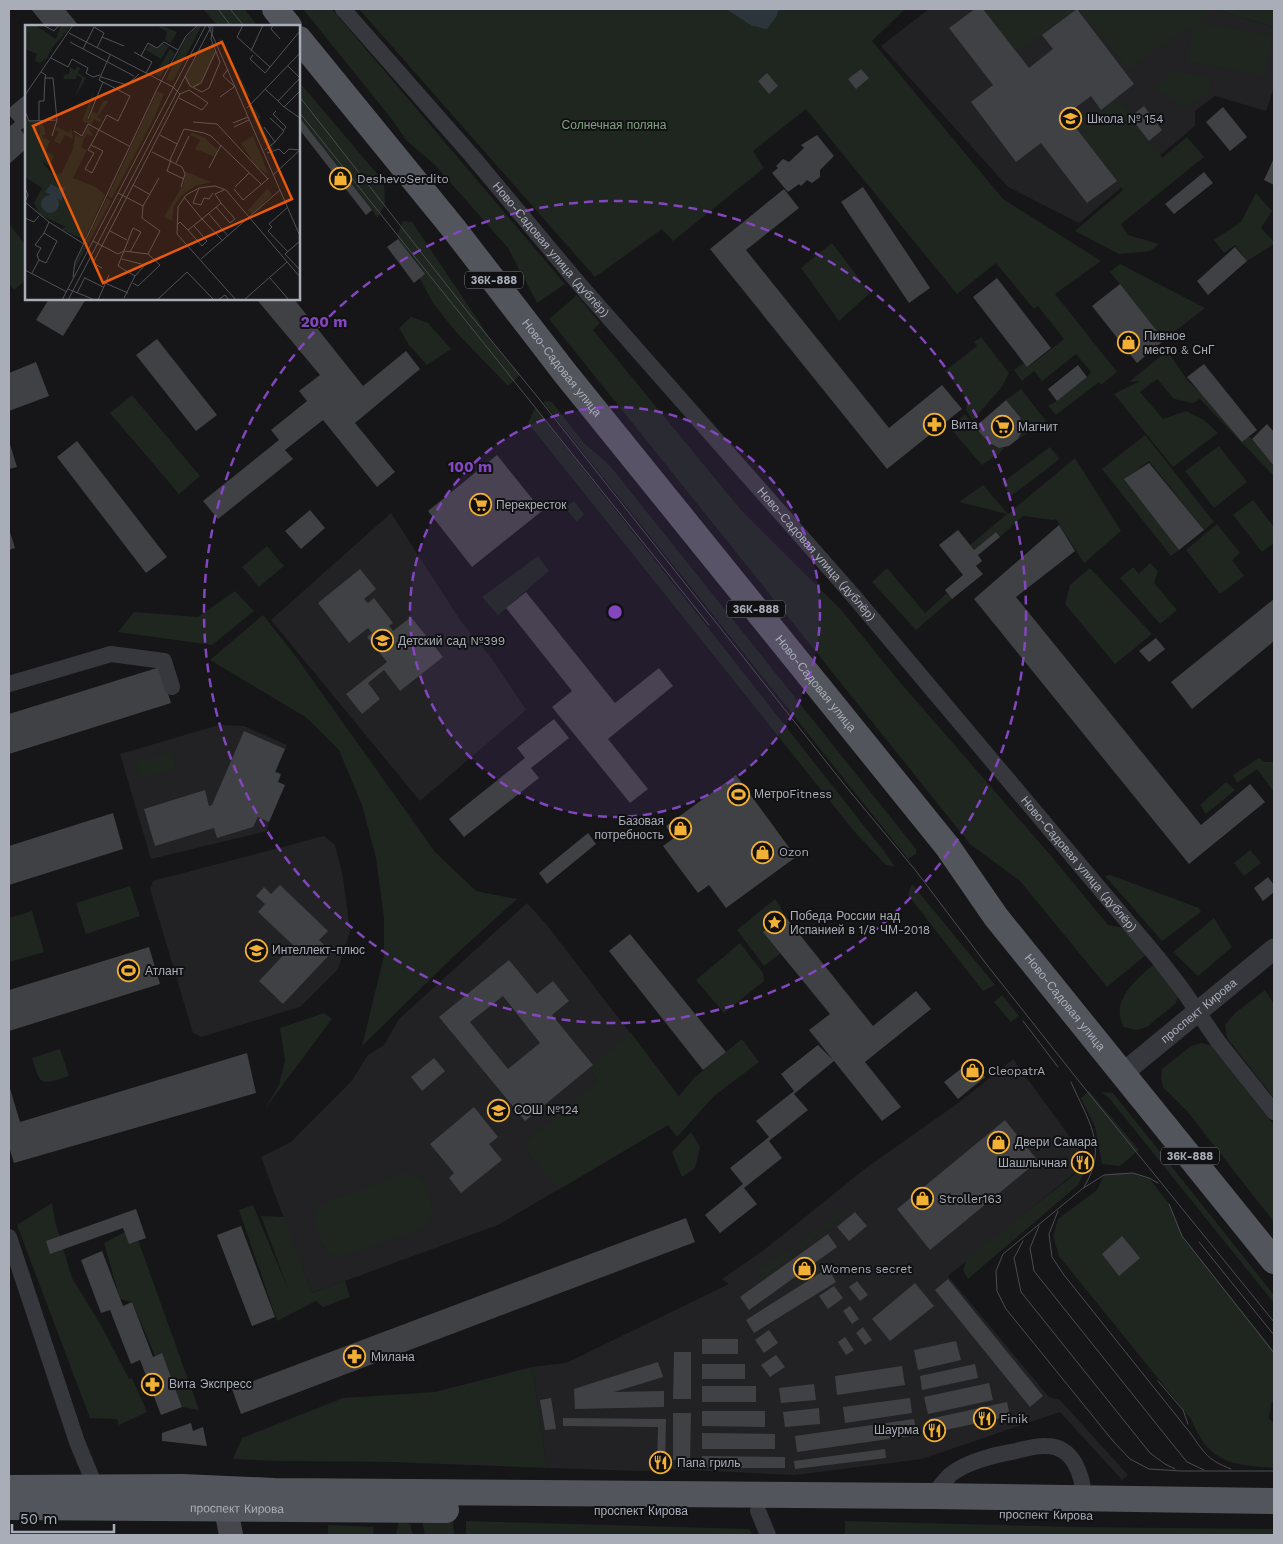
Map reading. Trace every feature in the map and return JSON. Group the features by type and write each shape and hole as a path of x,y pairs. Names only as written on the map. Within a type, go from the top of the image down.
{"main road":[{"path":"274,9 287,25"},
{"name":"Ново-Садовая улица","path":"300,40 454,228 565,372 947,846 996,917 1274,1261"},
{"name":"проспект Кирова","path":"9,1488 182,1486 224,1499 758,1511 1084,1507 1274,1502"},
{"name":"проспект Кирова","path":"9,1507 181,1507 274,1491 932,1496 1274,1518"},
{"path":"224,1499 231,1535"}],"street":[{"name":"Ново-Садовая улица (дублёр)","path":"343,9 472,156 580,285 857,601 1158,958 1182,989 1197,1013 1274,1112"},
{"path":"9,684 111,654 164,661 172,687"},
{"name":"проспект Кирова","path":"1123,1073 1274,949"},
{"path":"9,1237 77,1442 96,1488"},
{"path":"932,1496 951,1475 978,1461 992,1455 1046,1446 1058,1448 1073,1460 1081,1476 1084,1507"},
{"path":"758,1511 768,1535"}],"shaded area":[{"path":"726,9 779,9 776,17 767,29 752,26"},
{"name":"Школа № 154","path":"929,9 1215,9 1274,27 1274,87 1266,111 1215,96 1195,111 1195,126 1079,223 1008,187 881,46"},
{"name":"Детский сад №399","path":"391,513 462,623 492,659 526,710 420,801 271,620"},
{"path":"219,725 244,726 287,745 276,771 281,774 278,782 285,785 267,831 151,859 120,754"},
{"name":"Интеллект-плюс","path":"324,836 335,845 343,877 350,932 338,969 300,1007 201,1037 193,1033 150,889 153,881"},
{"name":"СОШ №124","path":"527,903 546,924 678,1095 668,1125 498,1225 312,1293 261,1157 291,1142 351,1082 368,1055 384,1045 399,1019"},
{"path":"1013,1059 1088,1162 948,1276 1049,1397 1060,1400 1128,1475 1122,1480 1060,1412 922,1459 795,1475 667,1469 643,1471 547,1468 532,1367 566,1363 729,1284 722,1279 764,1250 866,1168 961,1101"}],"green space":[{"path":"203,9 244,9 257,25 217,25"},
{"path":"303,9 332,9 565,284 537,303 508,248 435,165 407,141"},
{"name":"Солнечная поляна","path":"359,9 905,9 872,41 1003,199 1101,261 1055,294 1117,372 1101,385 1099,382 1056,415 1048,406 1057,401 1091,372 1076,354 1042,381 1034,371 1022,381 1014,370 1024,363 1028,367 1064,339 1038,306 1034,309 996,263 957,294 806,109 753,151 764,168 673,241 662,229 595,277"},
{"path":"981,9 1077,9 1042,35 1016,51"},
{"path":"1077,9 1215,9 1197,22 1272,36 1265,76 1187,61 1193,24 1129,69"},
{"path":"1215,9 1274,9 1274,27"},
{"path":"1173,71 1209,77 1211,93 1183,107 1155,88"},
{"path":"300,83 384,182 385,205 377,218 300,118"},
{"path":"1116,98 1162,158 1187,137 1204,157 1121,224 1128,235 1159,244 1150,251 1119,254 1075,231 1123,190 1077,129"},
{"path":"1256,193 1272,211 1261,228 1274,244 1247,261 1235,245 1224,253 1214,240 1241,222"},
{"path":"403,221 412,222 492,341 520,375 508,386 456,332 433,303 397,236"},
{"path":"9,226 25,245 25,281 14,290 9,283"},
{"path":"832,243 870,293 839,321 801,268"},
{"path":"1120,264 1205,308 1164,340 1110,272"},
{"path":"577,295 600,323 593,330 741,510 843,612 898,680 1052,857 1108,925 1125,928 1147,954 1107,987 1020,881 970,844 549,319"},
{"path":"411,317 428,323 451,349 427,365 409,345 399,328"},
{"path":"981,337 1009,373 1001,388 973,420 966,410 967,399 945,371 977,346 974,342"},
{"path":"1167,351 1189,382 1252,439 1274,462 1274,476 1200,399 1193,403 1174,399 1157,379 1140,392 1163,419 1186,411 1204,420 1218,433 1173,467 1114,394 1140,381 1129,382"},
{"path":"1021,389 1046,421 1018,439 1022,423 1017,413 1006,400"},
{"path":"132,395 200,476 179,494 110,413"},
{"path":"543,402 552,402 584,443 615,472 916,849 916,854 908,859"},
{"path":"535,408 895,867 886,865 853,830 528,423"},
{"path":"965,414 989,443 993,446 1004,448 999,454 982,465 950,428"},
{"path":"1145,435 1214,522 1204,530 1149,461 1125,479 1179,550 1171,556 1102,469"},
{"path":"1219,446 1247,482 1214,508 1185,471"},
{"path":"1050,447 1059,458 1056,462 1011,496 1002,483"},
{"path":"1075,458 1121,531 1084,563 1056,519 1023,516 1000,537 996,532 974,550 970,545 1007,514 959,502 983,485 1008,514"},
{"path":"1253,500 1274,527 1274,543 1262,552 1233,515"},
{"path":"574,501 584,514 577,522 565,508"},
{"path":"1217,524 1240,553 1232,560 1244,576 1220,594 1186,550"},
{"path":"267,546 284,566 259,587 242,567"},
{"path":"538,556 549,571 498,615 482,597"},
{"path":"1150,563 1158,571 1154,583 1177,610 1160,624 1120,578 1133,567 1139,574"},
{"path":"887,568 925,613 947,593 952,599 916,630 872,582"},
{"path":"1090,568 1152,634 1115,664 1065,604 1070,585"},
{"path":"235,591 254,611 212,645 118,632 134,612 198,617"},
{"path":"263,615 294,654 435,852 476,891 517,899 453,957 362,1046 384,956 384,918 376,858 362,805 339,750 307,718 210,660"},
{"path":"171,751 176,769 141,779 136,762"},
{"path":"1259,758 1265,762 1274,762 1274,792 1257,769 1237,783 1233,775"},
{"path":"1226,782 1235,790 1206,814 1200,805"},
{"path":"1250,850 1261,863 1244,876 1234,863"},
{"path":"1110,875 1199,908 1201,912 1162,941 1105,876"},
{"path":"912,884 995,985 983,991 908,895"},
{"path":"130,886 140,916 86,934 76,903"},
{"path":"775,899 784,915 764,932 781,953 764,966 737,930"},
{"path":"32,911 44,952 9,962 9,918"},
{"path":"1214,918 1232,947 1198,976 1173,952"},
{"path":"740,943 763,973 764,981 724,1013 696,980"},
{"path":"1155,963 1179,993 1176,1003 1147,1027 1136,1030 1124,1027 1120,1017 1122,1000 1133,983"},
{"path":"1265,990 1274,1004 1274,1098 1227,1038 1225,1025 1235,1013"},
{"path":"1002,995 1019,1016 1011,1022 994,1002"},
{"path":"324,1013 332,1019 264,1110 279,1085 285,1060 280,1028"},
{"path":"631,1033 678,1097 695,1077 742,1039 759,1062 714,1096 677,1137 668,1125 558,1190 523,1145 598,1081 590,1067"},
{"path":"1201,1043 1210,1045 1274,1125 1274,1222 1187,1111 1163,1087 1162,1069 1191,1046"},
{"path":"60,1049 69,1076 47,1082 43,1081 40,1079 32,1058"},
{"path":"1089,1091 1139,1150 1120,1166 1102,1164 1095,1127 1081,1098"},
{"path":"1101,1092 1113,1093 1274,1295 1274,1303 1109,1098"},
{"path":"691,1132 700,1147 695,1168 682,1177 672,1152"},
{"path":"1088,1164 1078,1185 968,1279 963,1270 967,1258"},
{"path":"406,1173 418,1177 427,1190 432,1215 427,1223 419,1229 345,1256 333,1255 325,1248 316,1230 314,1218 318,1208 326,1202"},
{"path":"1133,1173 1149,1178 1169,1204 1182,1236 1274,1351 1274,1401 1271,1403 1269,1418 1274,1424 1274,1468 1235,1463 1218,1456 1210,1450 1201,1439 1190,1418 1059,1256 1053,1236 1058,1219 1097,1190 1104,1175"},
{"path":"52,1203 55,1221 72,1278 102,1327 129,1379 132,1378 147,1412 119,1425 117,1419 90,1418 17,1225"},
{"path":"253,1205 288,1289 261,1216 284,1217 312,1293 345,1281 350,1297 323,1307 316,1301 277,1321 239,1210"},
{"path":"841,1209 844,1215 762,1279 758,1268 788,1252 823,1226"},
{"path":"125,1232 138,1240 199,1410 182,1407 162,1354 155,1356 132,1302 120,1299 104,1243"},
{"path":"532,1367 547,1468 391,1462 233,1459 242,1438 343,1398 435,1392"},
{"path":"422,1520 453,1521 454,1535 425,1535"},
{"path":"399,1521 410,1524 413,1535 396,1535"},
{"path":"466,1521 750,1529 751,1535 466,1535"},
{"path":"845,1521 1077,1527 1274,1529 1274,1535 845,1535"},
{"path":"328,1525 374,1527 373,1535 328,1535"}],"building":[{"path":"31,9 65,9 78,25 44,25"},
{"path":"975,9 983,9 1029,68 1053,49 1042,35 1077,9 1134,84 1101,110 1091,96 1066,115 1117,181 1087,203 1041,143 1016,162 971,102 993,85 949,28"},
{"path":"861,69 869,78 856,89 848,79"},
{"path":"767,73 778,86 769,94 758,81"},
{"path":"25,95 25,127 21,130 25,136 25,150 9,164 9,127 15,122 9,115 9,108"},
{"path":"1144,106 1162,130 1149,141 1130,117"},
{"path":"1223,107 1247,137 1230,151 1206,122"},
{"path":"300,118 372,210 366,215 300,130"},
{"path":"817,135 834,156 820,170 820,177 812,183 807,180 801,186 799,184 788,192 772,173 778,168 776,166 783,159 789,162 804,148 801,145"},
{"path":"1274,158 1274,185 1264,180"},
{"path":"1204,172 1213,183 1174,214 1165,204"},
{"path":"863,187 930,288 909,303 841,202"},
{"path":"784,189 799,208 746,250 889,428 942,385 962,409 887,469 710,249"},
{"path":"398,239 425,274 414,283 387,247"},
{"path":"1235,247 1247,261 1208,295 1197,281"},
{"path":"997,278 1051,348 1027,367 973,297"},
{"path":"1120,284 1164,340 1137,363 1092,306"},
{"path":"48,300 85,300 63,336 36,320"},
{"path":"295,300 363,386 406,351 420,369 355,423 395,472 377,487 323,420 285,450 293,459 218,519 203,501 279,440 271,430 307,401 299,391 320,375 258,301"},
{"path":"157,339 217,415 196,431 136,355"},
{"path":"36,362 49,396 9,411 9,373"},
{"path":"1204,364 1257,430 1242,442 1187,377"},
{"path":"1078,365 1087,377 1057,401 1048,389"},
{"path":"1006,400 1020,417 1023,429 1018,439 1009,446 999,448 989,443 975,427"},
{"path":"1267,424 1274,432 1274,466 1252,439"},
{"path":"9,441 17,467 9,469"},
{"path":"77,441 167,557 146,573 57,457"},
{"path":"497,455 542,511 472,567 428,511"},
{"path":"1149,463 1204,530 1179,550 1124,479"},
{"path":"310,510 325,528 301,549 285,531"},
{"path":"1059,525 1075,551 1016,597 1201,825 1250,784 1265,802 1189,864 974,599"},
{"path":"9,529 15,548 9,550"},
{"path":"958,530 974,550 996,532 1000,537 978,555 982,561 976,566 983,574 952,599 945,590 963,575 939,545"},
{"path":"360,569 376,589 364,599 368,603 374,598 393,623 389,626 393,631 411,617 443,657 400,691 384,670 368,683 380,699 362,714 346,694 387,662 367,637 372,633 368,628 349,643 318,603"},
{"path":"526,592 615,703 659,668 673,686 608,739 648,789 630,803 552,707 572,691 506,608"},
{"path":"1274,599 1274,641 1192,709 1171,682"},
{"path":"1156,638 1165,649 1149,662 1139,651"},
{"path":"160,667 171,703 9,754 9,714"},
{"path":"554,719 569,738 531,768 539,778 464,837 449,819 525,758 517,748"},
{"path":"244,731 285,749 275,772 281,774 278,782 285,785 269,822 258,817 253,827 217,838 214,828 155,846 144,809 205,790 209,806 212,805"},
{"path":"736,775 796,857 726,908 709,885 698,893 663,846 674,838 666,826"},
{"path":"113,813 123,849 9,885 9,846"},
{"path":"588,833 596,844 547,884 539,873"},
{"path":"1268,877 1274,885 1274,892 1263,901 1254,888"},
{"path":"280,885 328,931 319,940 332,952 283,1004 259,981 293,945 258,912 265,904 256,896 264,887 271,894"},
{"path":"784,915 873,1026 916,991 931,1009 865,1062 901,1107 882,1121 834,1061 794,1094 808,1110 769,1141 782,1158 744,1188 757,1204 720,1233 705,1215 743,1184 730,1168 769,1137 756,1121 794,1091 781,1074 818,1045 833,1060 809,1030 830,1014 763,932"},
{"path":"630,934 726,1052 703,1070 609,951"},
{"path":"149,947 160,984 9,1031 9,990"},
{"path":"509,960 537,994 553,981 569,1001 552,1015 593,1065 525,1121 439,1017","holes":["503,996 540,1043 508,1069 470,1022"]},
{"path":"247,1053 256,1093 14,1163 9,1147 9,1085 20,1122"},
{"path":"434,1058 445,1071 422,1091 411,1077"},
{"path":"971,1061 985,1077 958,1099 944,1082"},
{"path":"474,1107 498,1137 489,1144 502,1160 461,1193 449,1178 454,1173 430,1144"},
{"path":"1005,1120 1038,1161 930,1250 897,1209"},
{"path":"136,1209 146,1238 129,1244 123,1228 50,1254 46,1241"},
{"path":"855,1212 867,1226 849,1241 837,1227"},
{"path":"686,1218 695,1242 241,1414 232,1389"},
{"path":"241,1226 275,1317 252,1326 217,1235"},
{"path":"828,1234 837,1247 749,1310 740,1297"},
{"path":"1122,1236 1140,1258 1119,1276 1102,1254"},
{"path":"102,1251 123,1306 132,1302 153,1357 162,1353 182,1407 161,1415 140,1360 131,1364 110,1310 101,1313 81,1260"},
{"path":"828,1268 836,1282 754,1333 746,1320"},
{"path":"948,1279 1043,1396 1030,1407 935,1290"},
{"path":"857,1281 868,1295 860,1301 849,1287"},
{"path":"915,1283 934,1306 890,1341 872,1319"},
{"path":"834,1286 843,1298 828,1309 819,1296"},
{"path":"850,1306 859,1319 852,1324 843,1311"},
{"path":"863,1327 872,1340 865,1345 856,1333"},
{"path":"769,1330 778,1343 764,1353 755,1340"},
{"path":"845,1337 854,1350 846,1355 838,1342"},
{"path":"702,1339 738,1339 738,1354 702,1354"},
{"path":"956,1341 961,1360 918,1370 914,1350"},
{"path":"674,1352 691,1352 691,1399 673,1399"},
{"path":"776,1355 785,1367 770,1377 761,1365"},
{"path":"658,1362 663,1377 614,1392 664,1391 664,1407 575,1409 574,1389"},
{"path":"702,1364 745,1364 745,1379 702,1379"},
{"path":"975,1364 978,1378 922,1390 920,1376"},
{"path":"902,1366 905,1385 837,1395 835,1376"},
{"path":"989,1383 993,1400 928,1414 924,1397"},
{"path":"814,1384 816,1400 781,1403 779,1388"},
{"path":"702,1386 756,1386 756,1402 702,1402"},
{"path":"551,1398 556,1429 545,1430 540,1400"},
{"path":"910,1398 912,1413 845,1423 843,1407"},
{"path":"1007,1402 1010,1416 932,1433 929,1419"},
{"path":"819,1408 820,1424 785,1427 783,1412"},
{"path":"702,1411 765,1411 765,1427 702,1426"},
{"path":"673,1413 691,1413 690,1460 673,1460"},
{"path":"563,1418 666,1419 665,1466 657,1466 658,1427 563,1426"},
{"path":"914,1419 917,1435 797,1452 795,1436"},
{"path":"191,1423 193,1431 203,1427 207,1446 162,1441 162,1433"},
{"path":"702,1433 775,1434 775,1449 702,1449"},
{"path":"885,1449 886,1458 795,1469 794,1461"},
{"path":"702,1456 785,1457 785,1468 702,1468"}],"tram line":[{"path":"218,9 230,25"},
{"path":"230,9 243,25"},
{"path":"300,97 467,311 536,395 843,783 916,871 987,965 1082,1085 1274,1322"},
{"path":"300,113 709,625"},
{"path":"1023,1021 1058,1067"},
{"path":"1071,1082 1089,1122 1095,1146 1095,1159 1084,1187"},
{"path":"1158,1183 1133,1173 1104,1175 1082,1189 1003,1254 996,1271 997,1291 1006,1309 1113,1441 1130,1459 1149,1469 1274,1471"},
{"path":"1169,1204 1182,1236 1274,1353"},
{"path":"1058,1211 1049,1234 1052,1257 1064,1275 1204,1451 1217,1463 1231,1469"},
{"path":"1039,1226 1030,1248 1034,1271 1187,1462 1204,1470"},
{"path":"1023,1241 1014,1258 1021,1292 1150,1453 1175,1469"},
{"path":"1199,1242 1274,1335"},
{"path":"1158,1381 1183,1410 1188,1424"}],"place":[{"name":"Школа № 154","path":"1071,119"},
{"name":"DeshevoSerdito","path":"341,179"},
{"name":"Пивное место & СнГ","path":"1128,343"},
{"name":"Вита","path":"935,425"},
{"name":"Магнит","path":"1002,427"},
{"name":"Перекресток","path":"480,505"},
{"name":"Детский сад №399","path":"382,641"},
{"name":"МетроFitness","path":"738,794"},
{"name":"Базовая потребность","path":"680,828"},
{"name":"Ozon","path":"763,852"},
{"name":"Победа России над Испанией в 1/8 ЧМ-2018","path":"774,923"},
{"name":"Интеллект-плюс","path":"256,950"},
{"name":"Атлант","path":"129,971"},
{"name":"CleopatrA","path":"972,1071"},
{"name":"СОШ №124","path":"498,1110"},
{"name":"Двери Самара","path":"999,1142"},
{"name":"Шашлычная","path":"1083,1163"},
{"name":"Stroller163","path":"923,1199"},
{"name":"Womens secret","path":"805,1269"},
{"name":"Милана","path":"355,1357"},
{"name":"Вита Экспресс","path":"153,1384"},
{"name":"Finik","path":"984,1419"},
{"name":"Шаурма","path":"935,1430"},
{"name":"Папа гриль","path":"661,1463"}]}
